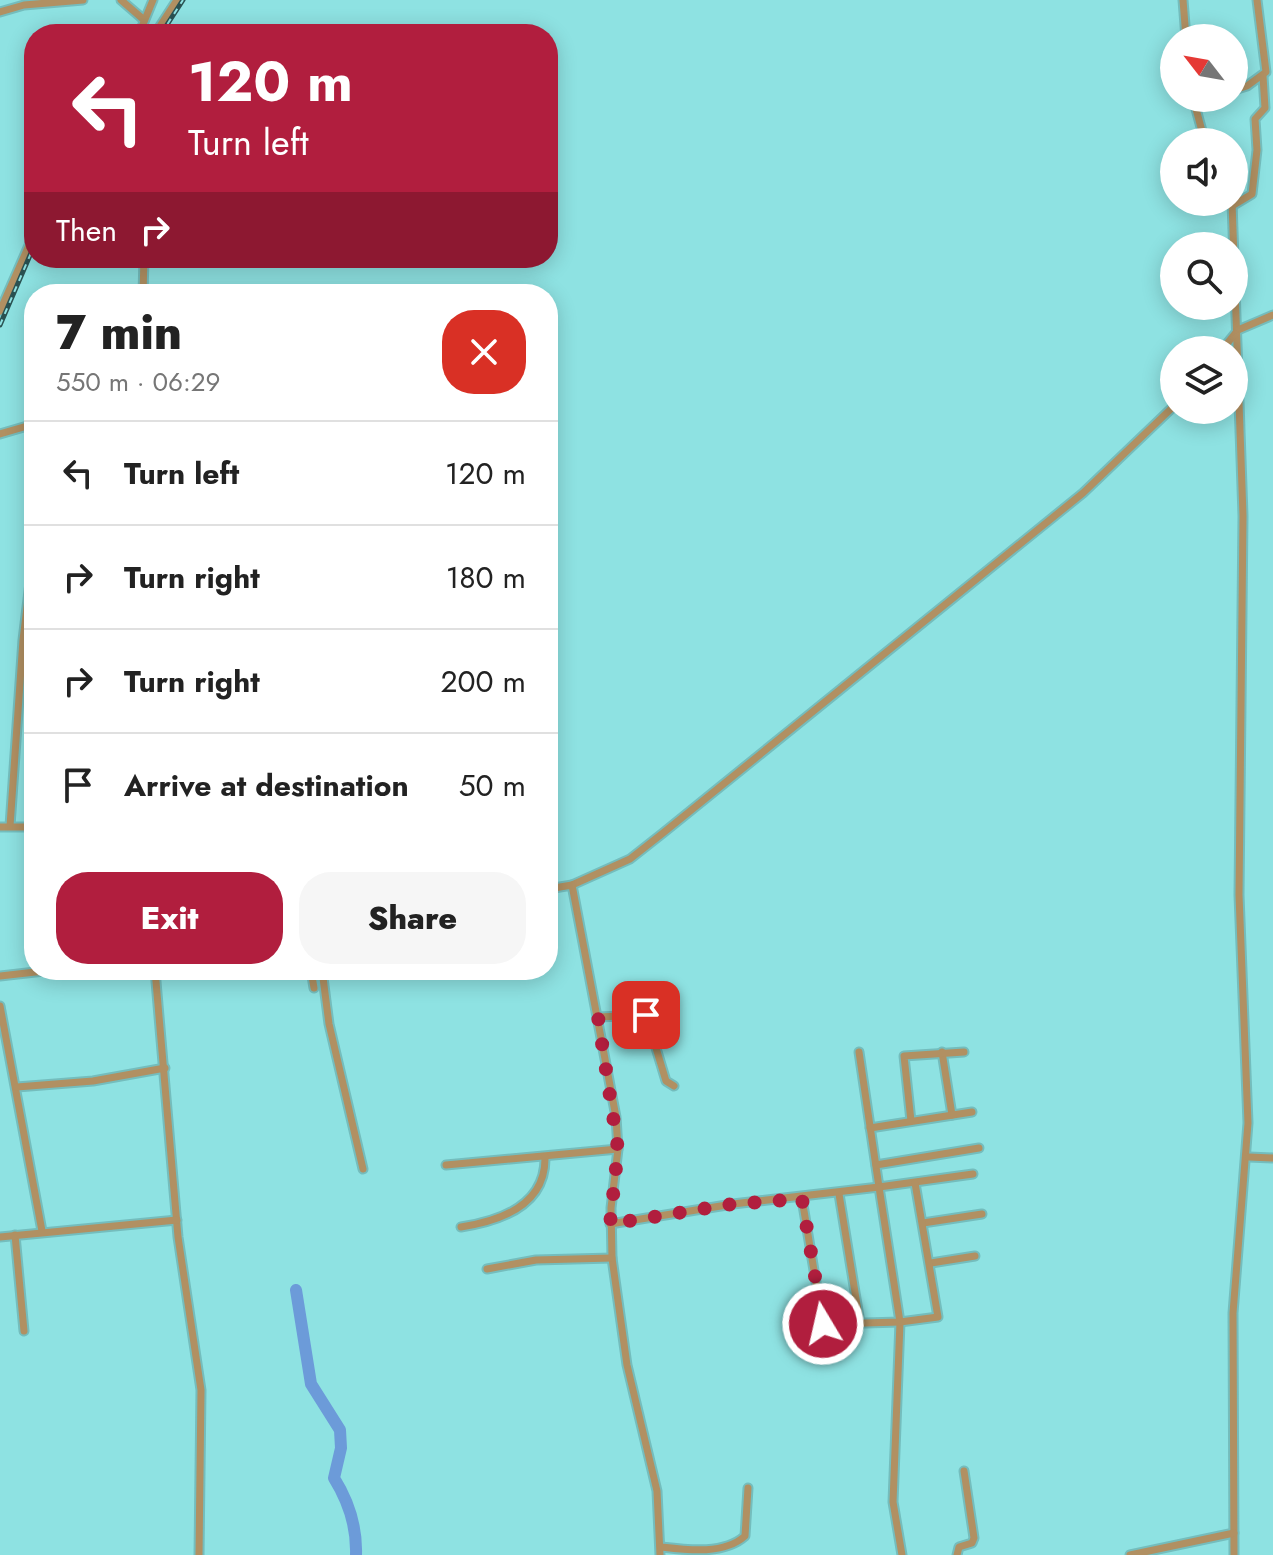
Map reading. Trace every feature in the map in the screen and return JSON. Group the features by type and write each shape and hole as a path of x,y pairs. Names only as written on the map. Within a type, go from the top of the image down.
{"street":[{"path":"0,12 38,3 83,0"},
{"path":"121,0 143,19"},
{"path":"142,24 153,0"},
{"path":"161,24 177,0"},
{"path":"1183,0 1185,24"},
{"path":"1248,196 1252,194 1257,150 1255,119 1265,108 1263,76 1267,57 1257,0"},
{"path":"1248,83 1263,76"},
{"path":"1233,216 1243,516 1237,818 1249,1157 1233,1313 1234,1555"},
{"path":"0,311 24,257"},
{"path":"1233,336 1238,330 1273,315"},
{"path":"558,887 572,885 630,859 1083,493 1160,419"},
{"path":"0,434 24,427"},
{"path":"10,826 24,637"},
{"path":"0,827 24,827"},
{"path":"572,885 598,1017 618,1149 610,1224 612,1258 627,1365 653,1467 660,1551 712,1550 740,1541 745,1536 748,1488"},
{"path":"0,976 24,973"},
{"path":"156,980 177,1220 201,1390 199,1555"},
{"path":"313,980 314,988"},
{"path":"323,980 329,1024 363,1169"},
{"path":"0,1006 42,1231"},
{"path":"598,1017 646,1015 666,1081 674,1086"},
{"path":"859,1052 900,1322 893,1502 902,1555"},
{"path":"942,1052 952,1115"},
{"path":"911,1121 903,1058 908,1053 964,1052"},
{"path":"17,1087 93,1081 165,1068"},
{"path":"870,1128 972,1112"},
{"path":"876,1165 979,1148"},
{"path":"446,1165 618,1149"},
{"path":"461,1227 492,1221 526,1203 540,1185 545,1157"},
{"path":"1249,1157 1273,1158"},
{"path":"610,1224 733,1204 802,1199 973,1174"},
{"path":"795,1325 900,1322 938,1317 915,1183"},
{"path":"839,1194 860,1323"},
{"path":"802,1199 823,1324"},
{"path":"923,1223 982,1214"},
{"path":"0,1237 177,1220"},
{"path":"15,1235 24,1331"},
{"path":"931,1263 975,1256"},
{"path":"487,1269 536,1260 612,1258"},
{"path":"957,1555 959,1547 972,1543 974,1538 964,1471"},
{"path":"1130,1555 1234,1533"}],"waterway":[{"path":"296,1290 311,1384 340,1430 341,1448 334,1478 351,1515 356,1555"}],"railway":[{"path":"167,24 183,0"},
{"path":"0,325 25,268"}],"route":[{"path":"646,1015 598,1017 616,1117 618,1149 610,1224 733,1204 802,1199 823,1324"}]}
